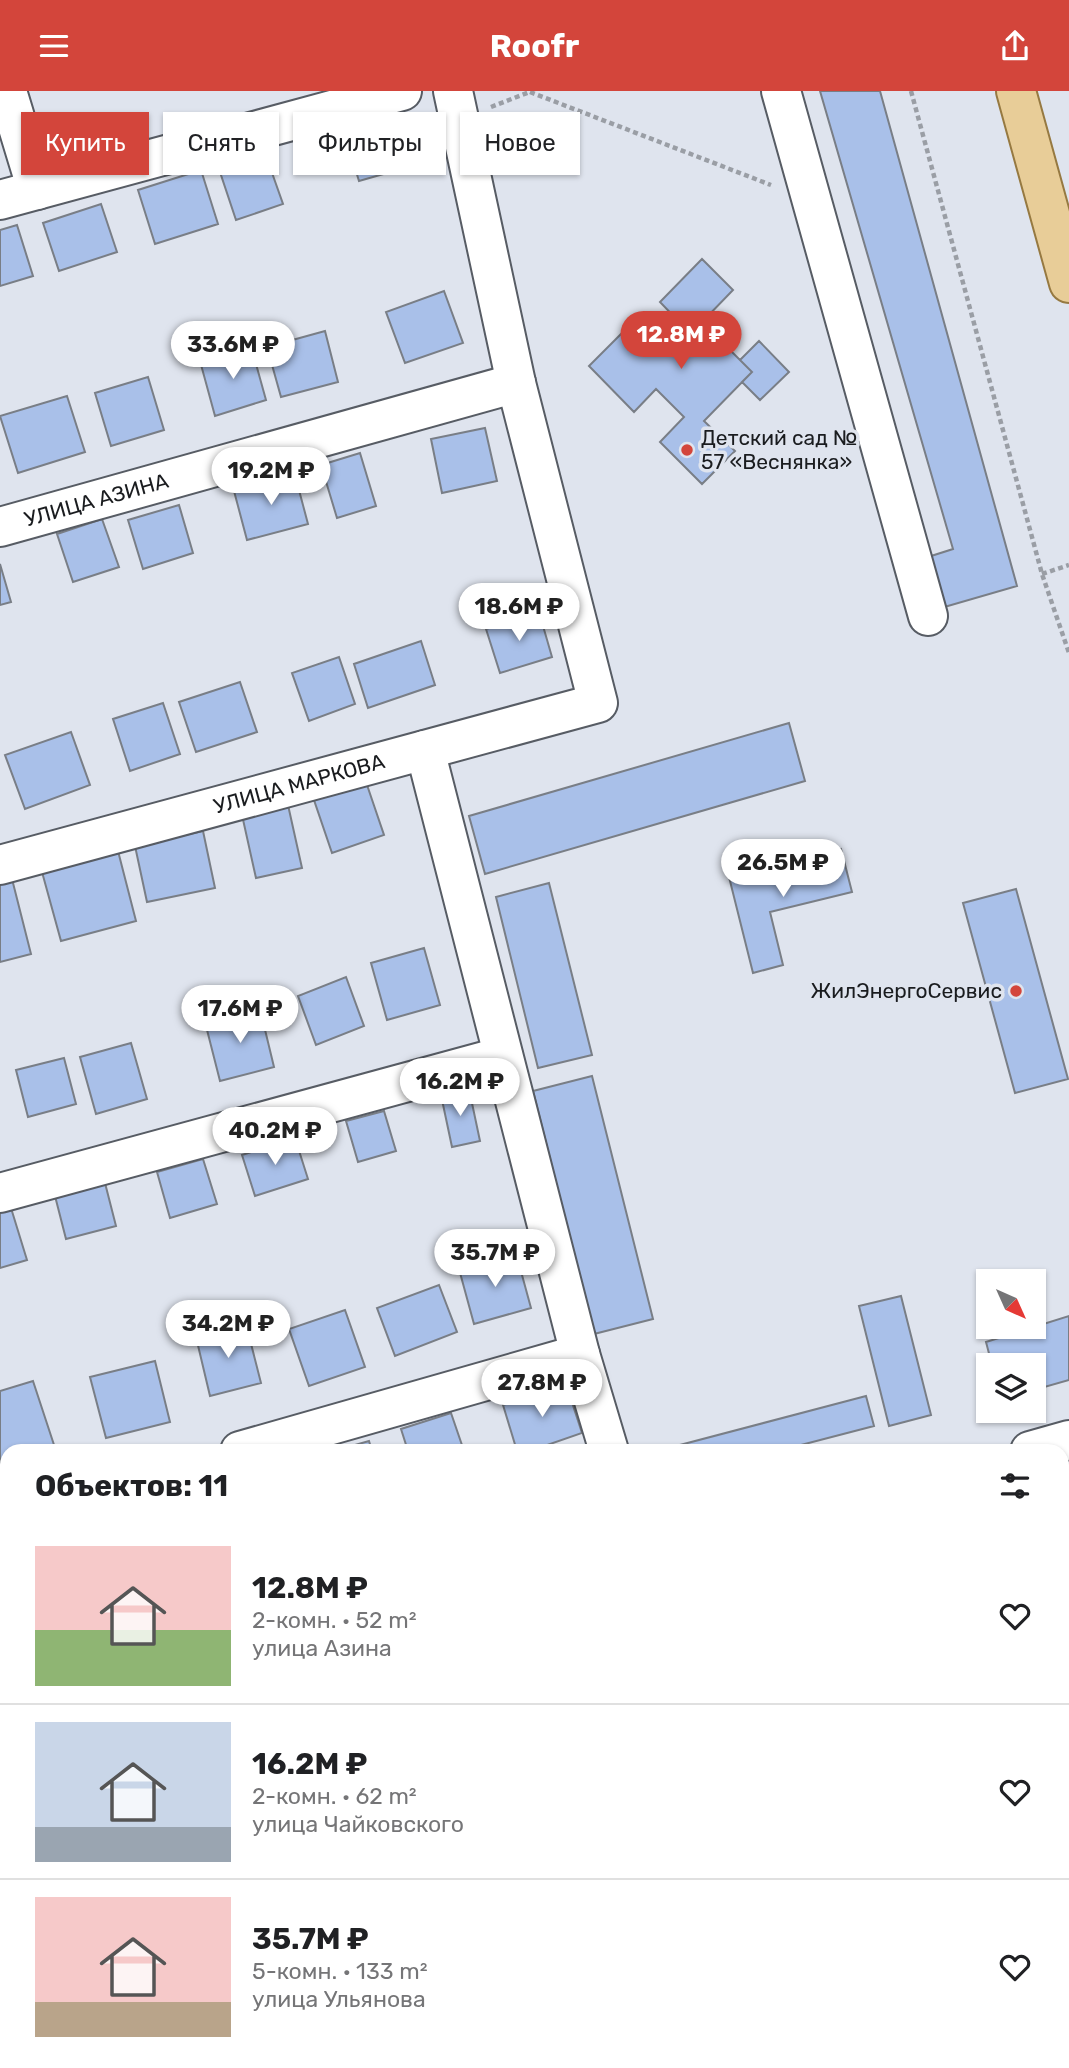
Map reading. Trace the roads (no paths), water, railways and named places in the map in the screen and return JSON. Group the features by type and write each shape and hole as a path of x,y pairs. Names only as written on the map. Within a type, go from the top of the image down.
{"main road":[{"path":"1016,91 1069,282"},
{"path":"1043,91 1069,184"}],"street":[{"path":"7,91 37,190"},
{"path":"0,200 402,91"},
{"path":"780,91 928,616"},
{"path":"456,106 516,383"},
{"name":"УЛИЦА АЗИНА","path":"0,527 516,383"},
{"name":"УЛИЦА МАРКОВА","path":"0,865 598,703 516,383"},
{"path":"425,750 580,1354 607,1444"},
{"path":"0,1193 503,1056"},
{"path":"265,1444 580,1354"}],"place":[{"name":"Детский сад № 57 «Веснянка»","path":"687,450"},
{"name":"ЖилЭнергоСервис","path":"1016,991"}]}
